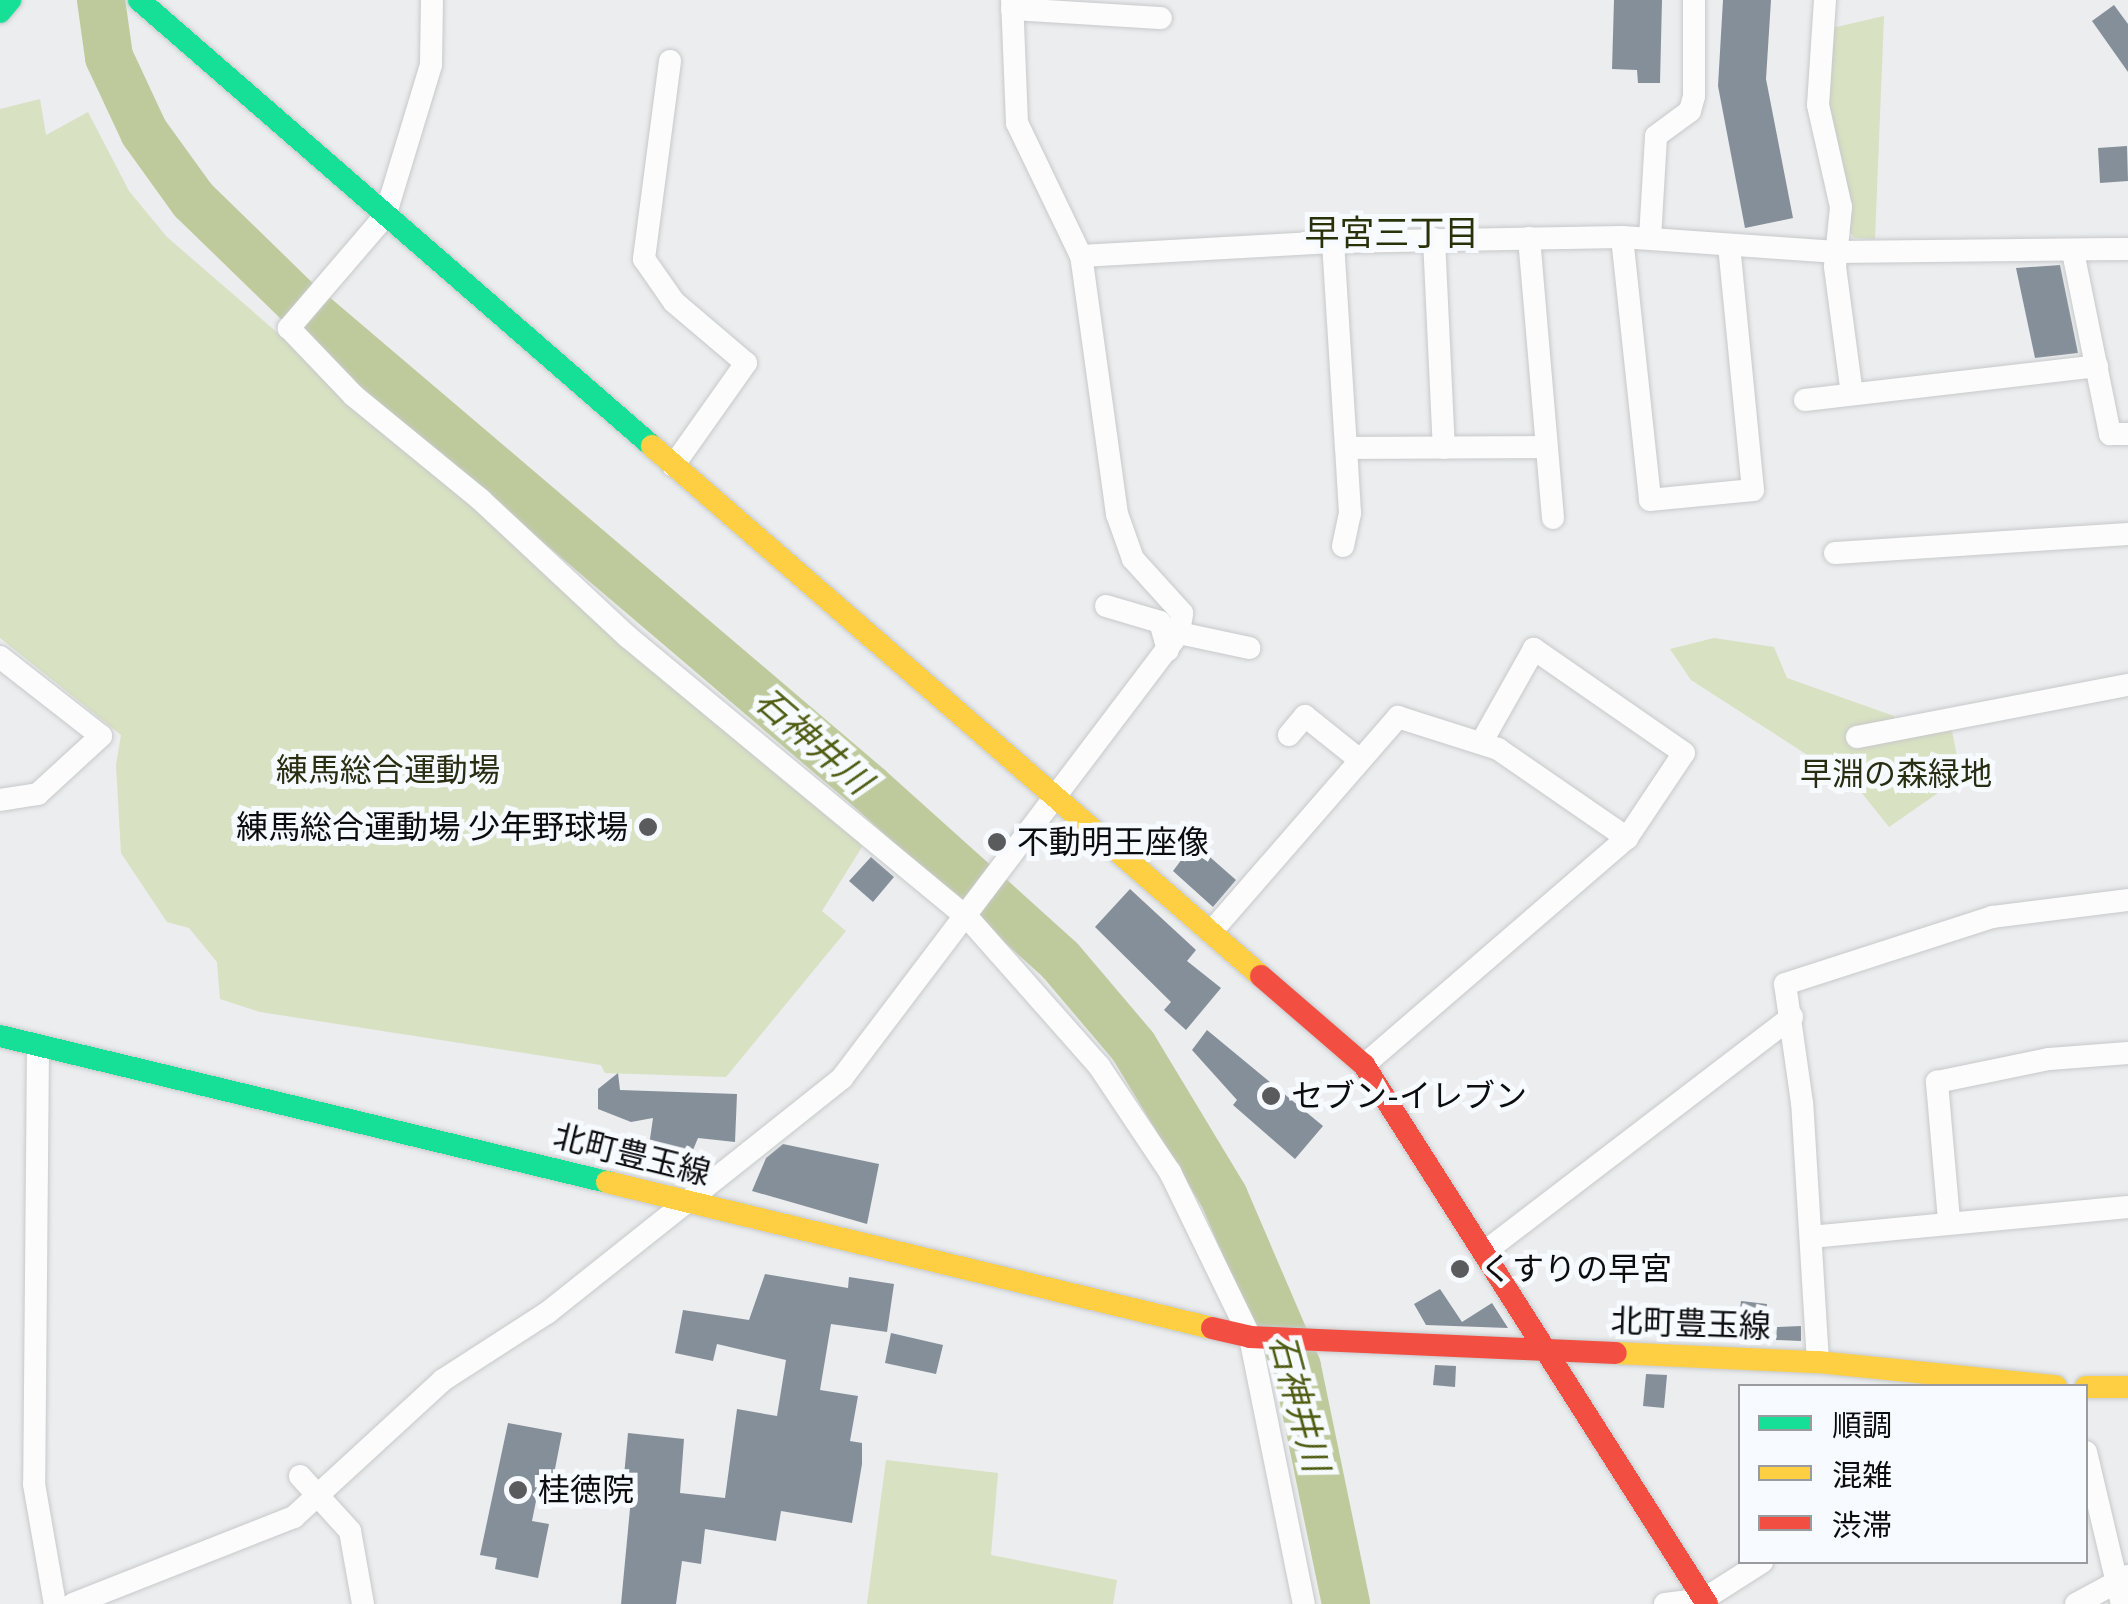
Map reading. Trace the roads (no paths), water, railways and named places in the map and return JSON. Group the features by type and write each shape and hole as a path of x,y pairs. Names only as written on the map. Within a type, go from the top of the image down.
{"street":[{"path":"0,12 10,0"},
{"path":"432,0 431,65 385,216 289,328 354,396 481,500 628,637 970,913 1098,1066 1170,1172 1250,1337 1304,1604"},
{"path":"1650,238 1656,136 1690,110 1694,96 1694,0"},
{"path":"1824,0 1818,105 1841,206 1836,252 1852,394"},
{"path":"140,1 1364,1065 1487,1250 1542,1350 1706,1602"},
{"path":"73,1604 294,1518 442,1380 547,1313 842,1078 1174,641 1182,613 1140,570 1117,514 1081,256 1017,123 1012,4 1161,18"},
{"path":"670,61 644,258 674,302 746,362 672,466"},
{"path":"1622,237 1650,500 1753,490 1729,245"},
{"path":"1081,256 1333,242 1622,237 1836,252 2128,249"},
{"path":"1529,238 1552,518"},
{"path":"1434,239 1444,448"},
{"path":"1333,242 1350,513 1343,546"},
{"path":"2074,252 2110,434 2128,434"},
{"path":"1805,400 2097,366"},
{"path":"1346,448 1546,447"},
{"path":"1835,552 2128,534"},
{"path":"1106,606 1160,622 1174,641 1249,648"},
{"path":"1364,1065 1627,838 1684,753 1534,648 1480,743"},
{"path":"0,657 101,736 38,794 0,800"},
{"path":"1857,737 2128,685"},
{"path":"1289,735 1305,716 1360,760"},
{"path":"1212,931 1398,716 1480,743 1627,838"},
{"path":"1818,1362 1792,1017 1785,984 1992,917 2128,900"},
{"path":"1487,1250 1792,1017"},
{"name":"北町豊玉線","path":"0,1036 1250,1337 1818,1362 2023,1384"},
{"path":"38,1047 34,1484 55,1604"},
{"path":"1949,1220 1937,1082 2048,1059 2128,1053"},
{"path":"1811,1237 1949,1220 2128,1206"},
{"path":"2088,1388 2128,1387"},
{"path":"2088,1459 2122,1577 2122,1604"},
{"path":"300,1476 320,1493 350,1531 363,1604"},
{"path":"1664,1604 1706,1602 1759,1564"},
{"path":"2076,1604 2122,1577"}],"waterway":[{"name":"石神井川","path":"101,0 109,57 144,132 193,200 297,301 869,788 1060,960 1133,1046 1224,1197 1297,1367 1346,1604"}],"place":[{"name":"練馬総合運動場 少年野球場","path":"648,827"},
{"name":"不動明王座像","path":"997,842"},
{"name":"セブン-イレブン","path":"1271,1096"},
{"name":"くすりの早宮","path":"1460,1269"},
{"name":"桂徳院","path":"518,1490"}],"district":[{"name":"早宮三丁目","path":"1392,233"}],"park label":[{"name":"練馬総合運動場","path":"388,770"},
{"name":"早淵の森緑地","path":"1896,774"}]}
